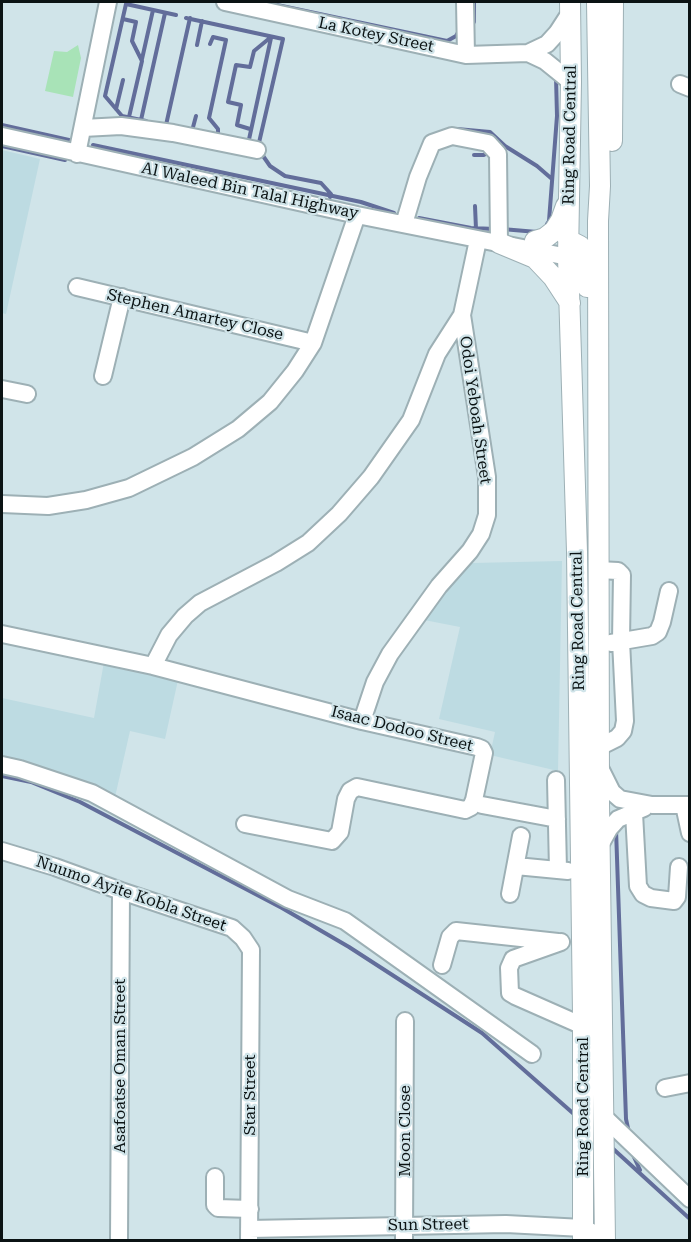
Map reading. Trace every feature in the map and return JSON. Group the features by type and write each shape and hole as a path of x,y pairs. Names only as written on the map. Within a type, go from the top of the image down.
{"main road":[{"name":"Ring Road Central","path":"608,1240 604,1152 609,1125 599,847 598,221 600,186 610,166 612,148 610,4"},
{"name":"Ring Road Central","path":"570,7 572,248 570,303 577,552 583,1026 583,1234"},
{"path":"535,241 545,238 554,231 561,220 570,192"},
{"path":"598,221 572,248 586,270 588,360 598,387"},
{"path":"499,243 535,258 553,277 570,303"}],"street":[{"path":"77,154 108,2"},
{"name":"La Kotey Street","path":"228,2 466,54 528,53"},
{"path":"465,2 466,54"},
{"path":"528,53 547,44 557,33 570,7"},
{"path":"528,53 545,61 571,82"},
{"path":"82,128 121,126 174,133 257,150"},
{"name":"Al Waleed Bin Talal Highway","path":"2,136 478,240 572,248"},
{"path":"404,224 418,177 432,143 452,136 488,142 498,154 499,243"},
{"path":"2,504 48,506 86,500 129,488 193,457 238,429 270,402 295,371 313,343 357,215"},
{"path":"153,666 169,635 184,616 200,603 276,563 308,543 339,514 371,477 411,420 437,354 462,315 478,240"},
{"name":"Al Waleed Bin Talal Highway","path":"499,243 535,241 572,248"},
{"name":"Stephen Amartey Close","path":"77,286 313,343"},
{"path":"103,376 122,297"},
{"name":"Odoi Yeboah Street","path":"362,721 375,682 390,654 439,586 470,551 481,534 487,515 487,477 462,315"},
{"path":"2,389 27,394"},
{"path":"598,570 618,571 622,575 621,642 625,721 623,731 599,756 612,792 620,799 652,805 687,805 690,833"},
{"path":"598,645 652,636 658,632 669,591"},
{"name":"Isaac Dodoo Street","path":"2,634 153,666 362,721 482,749 484,753 474,800 471,807 465,810 357,788 350,791 346,799 340,832 332,841 245,824"},
{"path":"2,765 92,793 288,898 345,921 532,1054"},
{"path":"556,780 558,870"},
{"path":"482,805 557,819"},
{"path":"599,847 609,828 618,819 652,805"},
{"path":"634,813 638,886 643,894 651,898 674,901 677,897 679,867"},
{"path":"510,894 521,836"},
{"name":"Nuumo Ayite Kobla Street","path":"2,851 232,928 251,950"},
{"path":"516,866 581,873"},
{"name":"Asafoatse Oman Street","path":"119,1240 121,891"},
{"path":"442,965 450,937 456,931 582,944"},
{"path":"561,942 513,959 509,968 510,993 583,1026"},
{"name":"Star Street","path":"249,1224 251,950"},
{"name":"Moon Close","path":"404,1233 405,1021"},
{"path":"664,1088 690,1083"},
{"path":"609,1125 690,1199"},
{"path":"215,1177 215,1205 249,1224"},
{"path":"215,1219 249,1224"},
{"name":"Sun Street","path":"249,1224 404,1233 583,1234 608,1240"}],"shaded area":[{"path":"2,150 40,159 6,314 2,313"},
{"path":"562,561 558,771 490,755 495,732 439,719 460,627 419,619 461,567 472,563"},
{"path":"104,662 178,680 165,739 130,731 115,797 2,760 2,698 94,718"}],"green space":[{"path":"78,45 81,58 73,97 45,91 54,51 67,52"}],"waterway":[{"path":"263,2 447,41 456,36 460,29"},
{"path":"474,2 474,22"},
{"path":"146,121 122,116 105,96 126,4 176,15"},
{"path":"142,59 153,10"},
{"path":"141,120 165,13"},
{"path":"186,18 283,39 258,147"},
{"path":"166,125 190,18"},
{"path":"123,19 136,22 132,41 142,61 129,117"},
{"path":"197,45 202,21"},
{"path":"210,44 213,37 226,40 209,118 218,129 218,137"},
{"path":"250,129 237,125 241,105 228,102 236,65 250,67 254,51 271,37"},
{"path":"248,144 271,38"},
{"path":"547,224 557,116 556,77"},
{"path":"116,109 123,80"},
{"path":"192,131 196,116"},
{"path":"2,125 69,140"},
{"path":"457,129 490,132 505,146 537,166 552,179"},
{"path":"93,145 361,202 394,213"},
{"path":"2,146 65,160"},
{"path":"474,155 484,155 490,150"},
{"path":"261,153 270,166 285,176 321,183 331,194 330,197"},
{"path":"475,206 476,229"},
{"path":"419,218 471,228 495,229"},
{"path":"502,229 537,232"},
{"path":"2,776 31,782 80,802 282,908 349,947 482,1033 575,1115"},
{"path":"616,829 626,1119 629,1133"},
{"path":"610,1146 690,1219"},
{"path":"633,1155 640,1170"}]}
